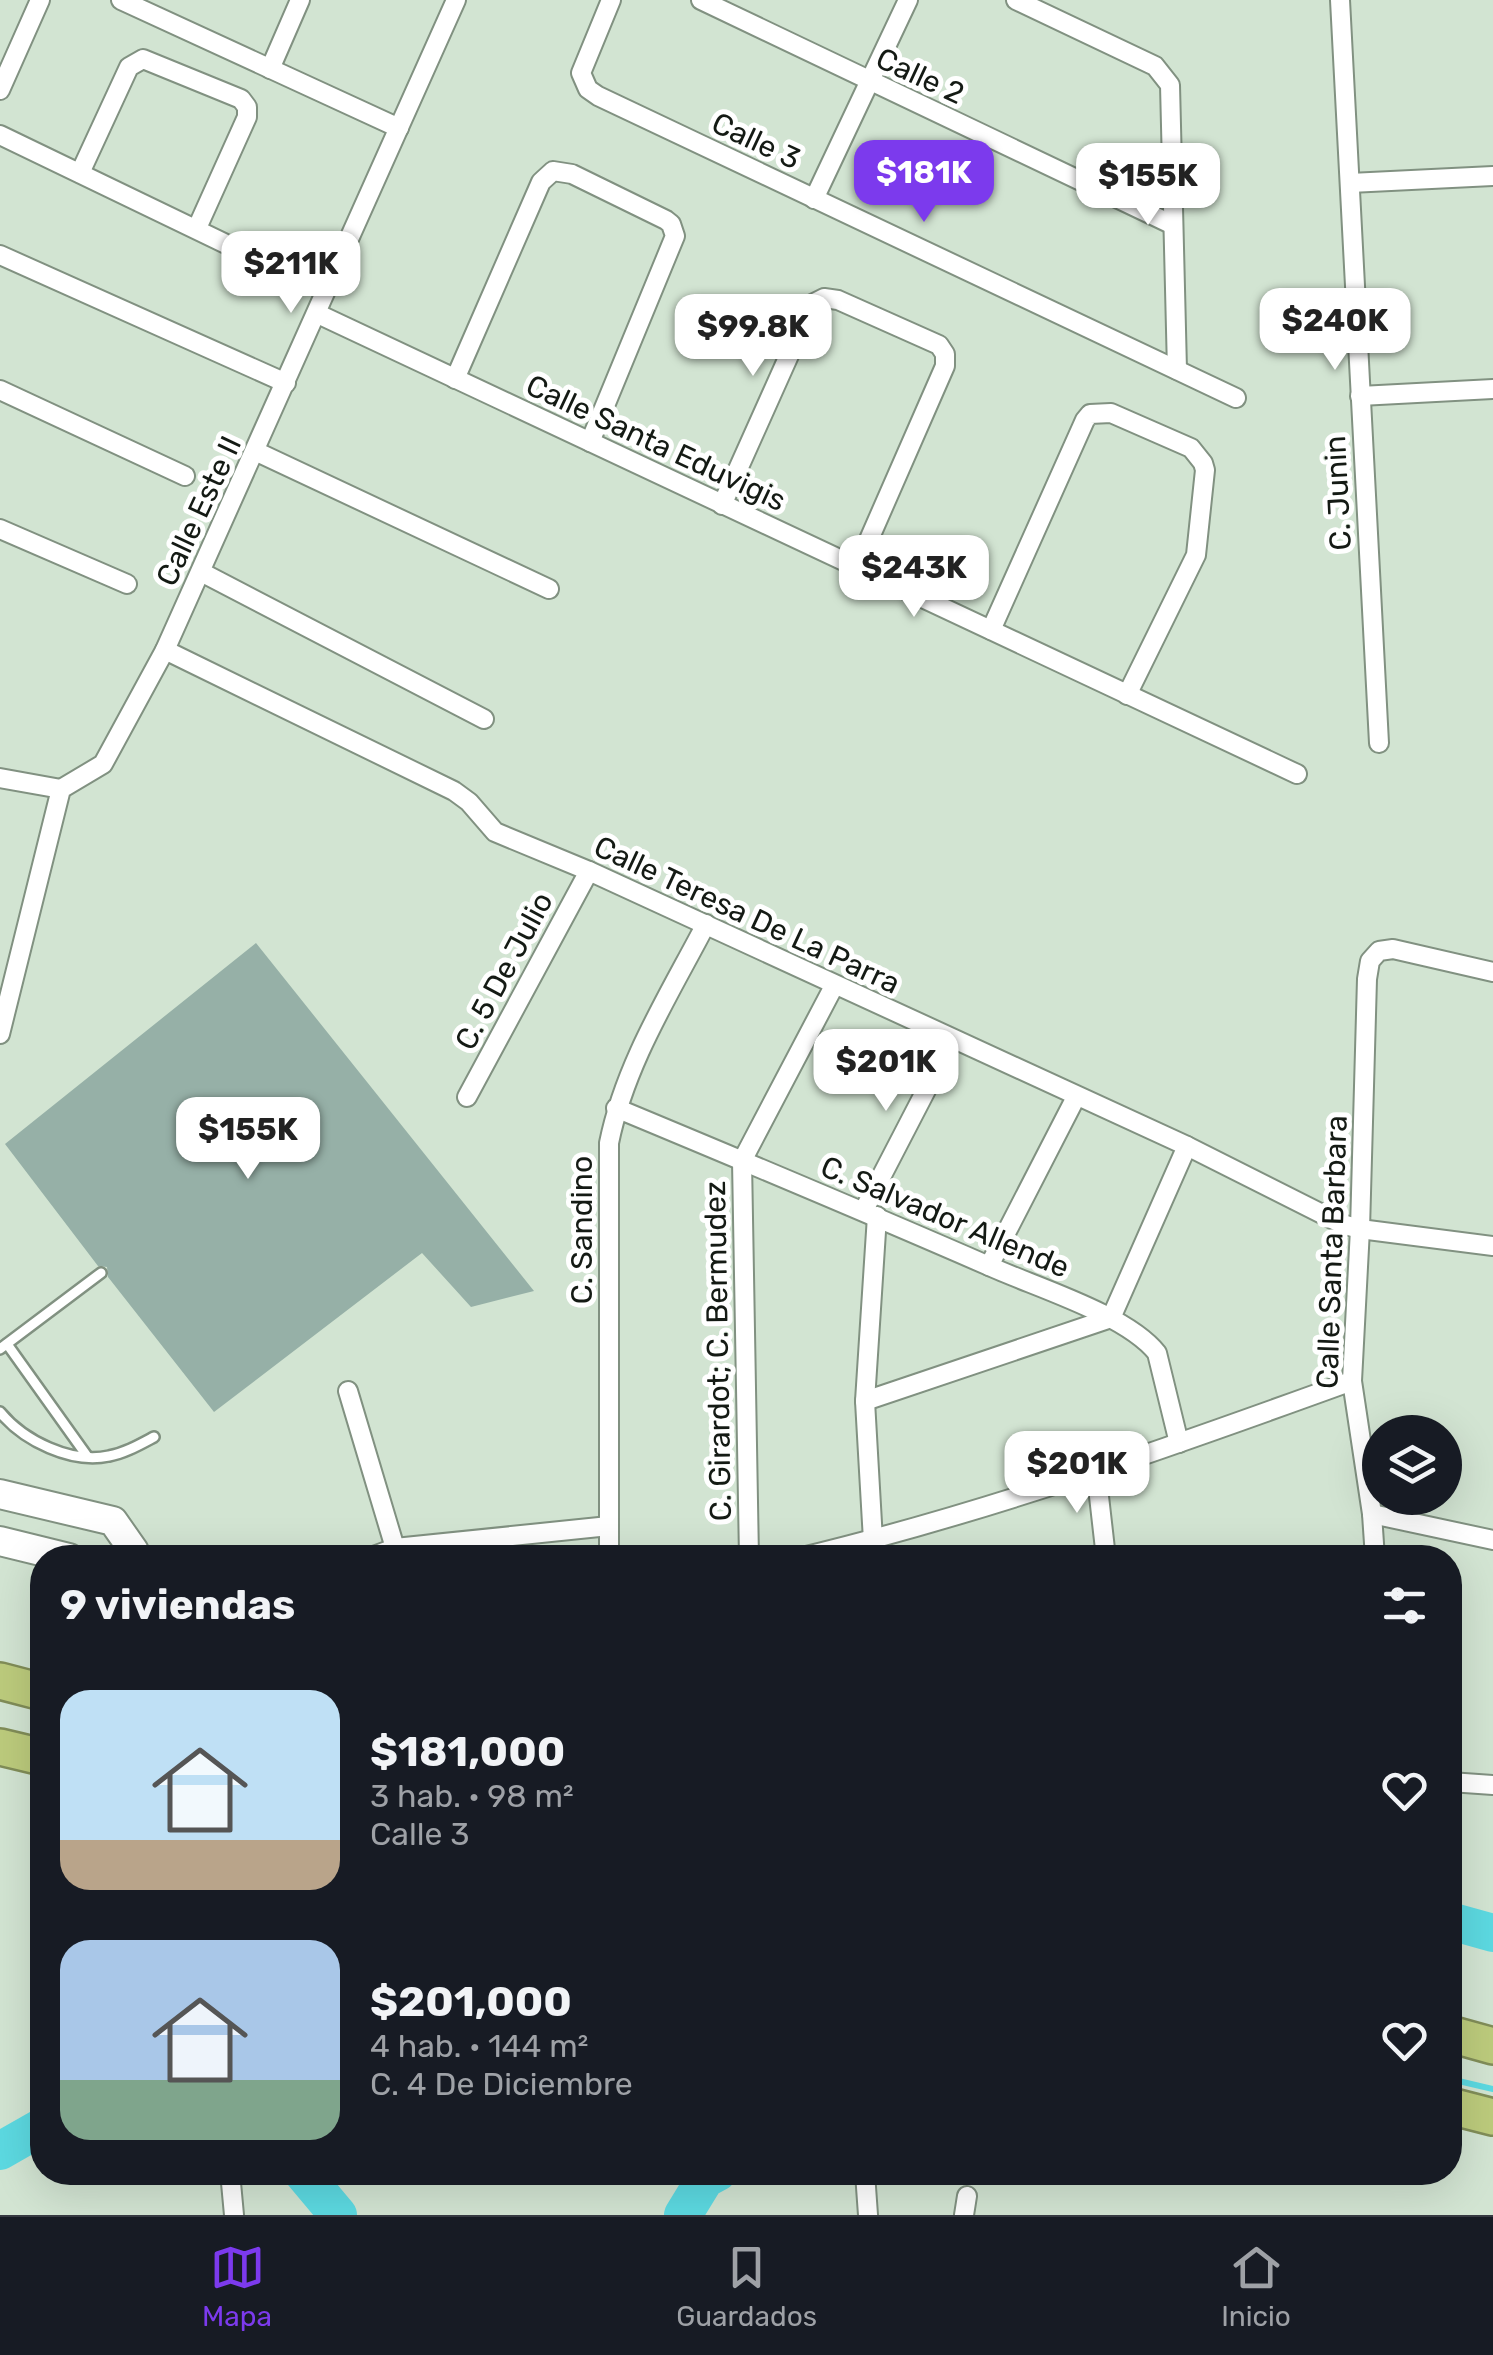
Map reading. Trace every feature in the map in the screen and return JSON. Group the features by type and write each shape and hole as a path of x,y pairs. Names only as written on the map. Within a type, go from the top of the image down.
{"highway":[{"path":"0,1682 30,1689"},
{"path":"0,1747 30,1755"},
{"path":"1462,2037 1493,2046"},
{"path":"1462,2109 1493,2117"}],"street":[{"path":"0,90 40,0"},
{"path":"121,0 157,8 270,69 399,128"},
{"path":"270,69 300,0"},
{"name":"Calle Este II","path":"61,790 103,764 165,650 456,0"},
{"name":"Calle 3","path":"611,0 583,63 584,82 598,96 1236,398"},
{"name":"Calle 2","path":"701,0 1171,224"},
{"path":"814,199 908,0"},
{"path":"1016,0 1144,60 1165,75 1172,98 1176,370"},
{"name":"C. Junin","path":"1340,0 1380,742"},
{"path":"80,174 135,62 143,60 241,99 247,107 247,117 197,228"},
{"path":"0,136 280,270"},
{"path":"455,380 541,182 553,172 572,174 666,220 674,229 675,243 590,442"},
{"path":"1350,184 1493,176"},
{"path":"0,255 286,383"},
{"path":"722,504 812,304 824,298 838,300 939,345 945,354 945,366 856,567"},
{"name":"Calle Santa Eduvigis","path":"318,314 1297,774"},
{"path":"1360,396 1493,389"},
{"path":"0,390 185,476"},
{"path":"991,630 1084,420 1096,412 1111,413 1190,448 1203,463 1204,480 1196,555 1127,695"},
{"path":"256,452 549,589"},
{"path":"0,529 127,584"},
{"path":"201,572 484,719"},
{"name":"Calle Teresa De La Parra","path":"165,650 454,791 495,832 589,870 1076,1098 1188,1146 1342,1224 1360,1230 1493,1246"},
{"path":"0,778 61,790 0,1034"},
{"name":"C. 5 De Julio","path":"467,1097 589,870"},
{"name":"C. Sandino","path":"609,1545 609,1143 616,1108 630,1071 706,924"},
{"name":"Calle Santa Barbara","path":"1362,1448 1352,1381 1366,979 1370,962 1379,951 1393,949 1493,972"},
{"name":"C. Girardot; C. Bermudez","path":"748,1545 742,1161 834,986"},
{"path":"873,1545 865,1401 870,1213 952,1040"},
{"path":"989,1266 1076,1098"},
{"name":"C. Salvador Allende","path":"616,1108 1112,1318 1157,1352 1180,1444"},
{"path":"865,1401 1112,1318 1188,1146"},
{"path":"884,1545 1352,1381"},
{"path":"348,1391 394,1545"},
{"path":"1096,1470 1105,1545"},
{"path":"0,1494 112,1522 127,1545"},
{"name":"Calle Santa Barbara","path":"1372,1515 1375,1545"},
{"path":"1377,1515 1493,1540"},
{"path":"424,1545 609,1526"},
{"path":"0,1542 30,1549"},
{"path":"1462,1783 1493,1785"},
{"path":"231,2185 234,2215"},
{"path":"866,2185 868,2215"},
{"path":"964,2215 968,2196"}],"lane":[{"path":"88,1457 4,1347 101,1273"},
{"path":"0,1412 33,1441 88,1457 104,1458 126,1452 154,1437"}],"building":[{"path":"256,943 534,1291 471,1307 422,1253 214,1412 108,1277 107,1267 98,1266 5,1144"}],"waterway":[{"path":"1462,1924 1493,1933"},
{"path":"1462,2082 1493,2089"},
{"path":"0,2151 30,2134"},
{"path":"313,2185 338,2215"},
{"path":"683,2215 701,2185"}]}
